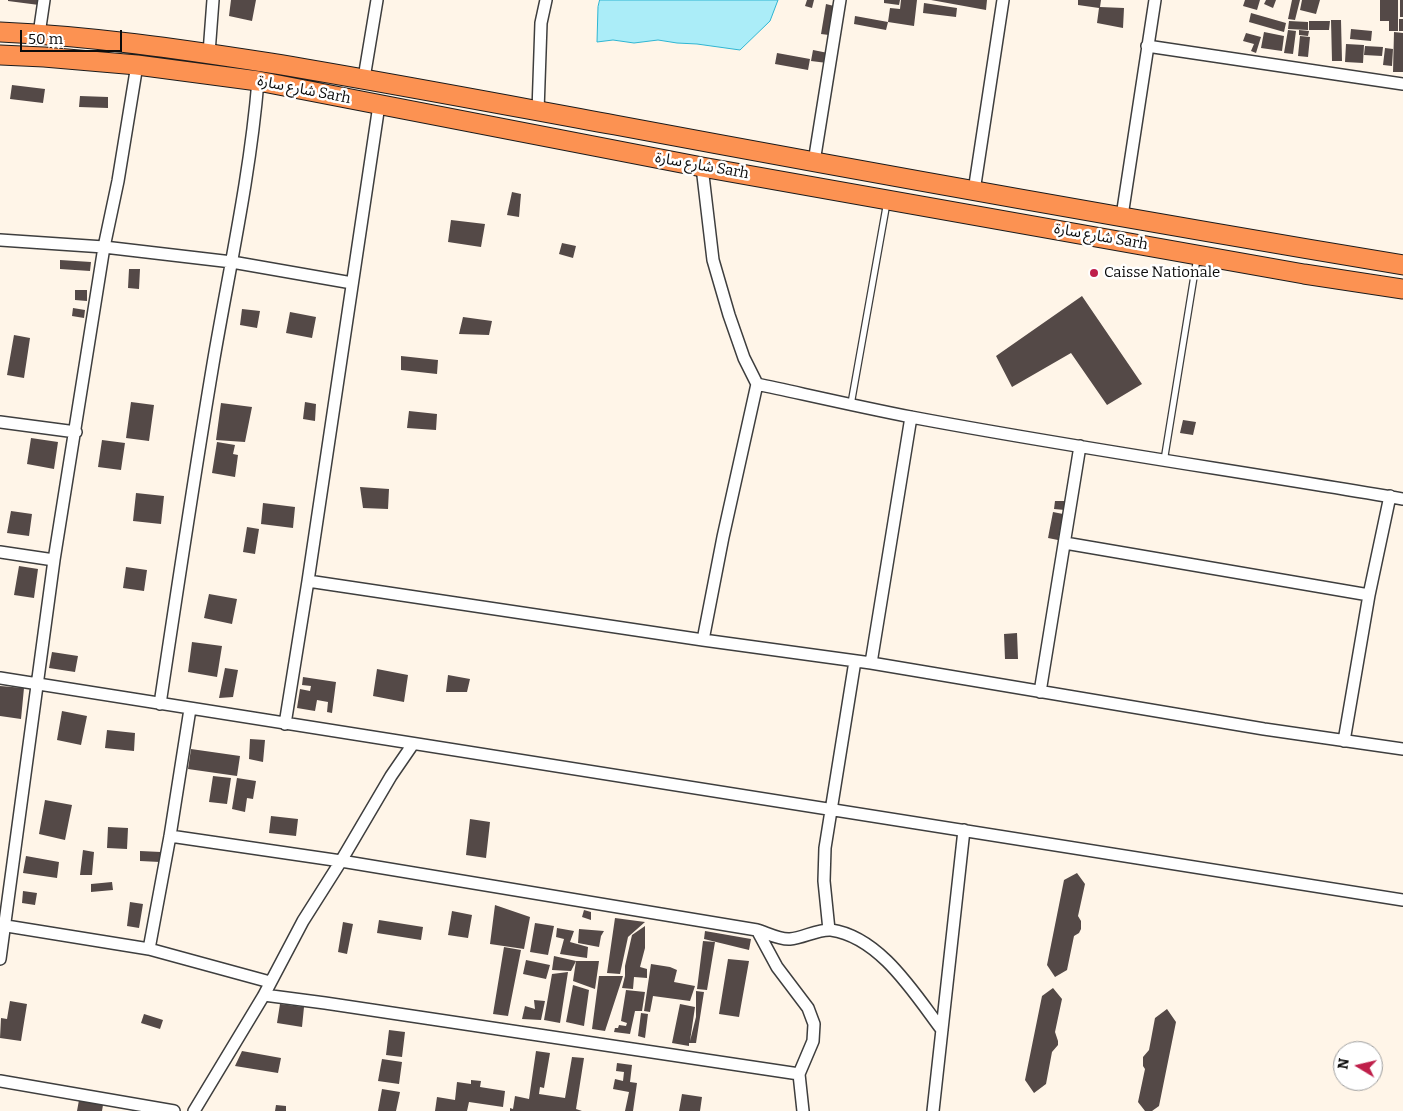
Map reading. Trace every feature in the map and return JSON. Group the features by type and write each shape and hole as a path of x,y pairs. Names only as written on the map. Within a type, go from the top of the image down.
{"highway":[{"name":"شارع سارة Sarh","path":"0,32 100,39 209,53 364,78 974,191 1403,265"},
{"name":"شارع سارة Sarh","path":"0,55 137,65 258,81 702,167 1403,289"}],"street":[{"path":"39,34 44,0"},
{"path":"209,53 214,0"},
{"path":"364,78 377,0"},
{"path":"538,111 541,22 546,0"},
{"path":"814,162 840,0"},
{"path":"974,191 1003,0"},
{"path":"1122,216 1155,0"},
{"path":"1147,46 1403,84"},
{"path":"0,959 3,925 39,683 54,560 76,432 104,247 118,181 137,65"},
{"path":"160,704 213,363 254,128 258,81"},
{"path":"284,724 308,581 379,105"},
{"path":"702,167 713,260 729,316 744,358 756,384 703,640"},
{"path":"0,240 104,247 232,262 352,283"},
{"path":"756,384 911,417 1164,461 1403,499"},
{"path":"871,663 911,417"},
{"path":"0,422 76,432"},
{"path":"1040,692 1080,446"},
{"path":"1344,741 1369,595 1390,496"},
{"path":"1065,542 1369,595"},
{"path":"0,552 54,560"},
{"path":"308,581 871,663 1040,692 1403,749"},
{"path":"829,930 824,881 825,848 855,661"},
{"path":"0,678 284,724 832,808 1403,900"},
{"path":"149,949 170,836 190,709"},
{"path":"194,1111 264,995 303,921 391,776 413,744"},
{"path":"933,1111 964,830"},
{"path":"170,836 341,861 757,930 788,939 829,930 850,935 872,947 912,990 942,1030"},
{"path":"3,925 149,949 270,982"},
{"path":"757,930 777,967 808,1008 814,1024 813,1041 799,1074 803,1111"},
{"path":"264,995 799,1074"},
{"path":"0,1081 174,1111"}],"lane":[{"path":"851,404 888,200"},
{"path":"1164,461 1198,254"}],"water":[{"path":"600,0 778,0 770,21 740,50 658,40 634,43 613,40 597,42"}],"building":[{"path":"8,0 40,0 39,5"},
{"path":"231,0 256,0 252,21 229,16"},
{"path":"807,0 814,0 812,8 805,6"},
{"path":"884,0 900,0 899,5 884,3"},
{"path":"901,0 917,0 914,26 888,22 890,8 900,9"},
{"path":"931,0 987,0 986,10"},
{"path":"1078,0 1101,0 1100,7 1124,8 1123,28 1097,23 1099,8 1078,5"},
{"path":"1245,0 1260,0 1257,10 1243,6"},
{"path":"1266,0 1276,0 1273,8 1264,4"},
{"path":"1292,0 1300,0 1295,20 1288,19"},
{"path":"1302,0 1320,0 1316,14 1300,10"},
{"path":"1380,0 1398,0 1398,31 1389,31 1389,21 1380,21"},
{"path":"1400,0 1403,0 1403,17 1400,17"},
{"path":"924,3 957,8 956,17 923,13"},
{"path":"826,4 834,6 829,35 821,34"},
{"path":"1251,13 1286,23 1284,32 1249,22"},
{"path":"855,16 888,22 886,30 854,24"},
{"path":"1399,19 1403,19 1403,31 1399,31"},
{"path":"1331,20 1341,20 1342,61 1332,61"},
{"path":"1289,21 1308,22 1308,30 1288,29"},
{"path":"1309,21 1330,21 1329,30 1309,30"},
{"path":"1351,29 1372,31 1371,41 1350,39"},
{"path":"1288,30 1296,31 1293,54 1284,53"},
{"path":"1299,30 1309,31 1308,36 1299,35"},
{"path":"1264,32 1284,36 1282,51 1261,48"},
{"path":"1394,32 1403,33 1403,72 1393,72"},
{"path":"1246,33 1261,37 1256,53 1251,51 1254,44 1243,41"},
{"path":"1300,36 1310,37 1308,57 1298,56"},
{"path":"1346,44 1364,45 1363,63 1345,62"},
{"path":"1365,46 1383,47 1382,56 1364,55"},
{"path":"1385,48 1393,49 1392,66 1383,65"},
{"path":"813,50 828,53 827,63 811,61"},
{"path":"777,53 810,59 808,70 775,64"},
{"path":"12,85 45,89 43,103 10,99"},
{"path":"80,96 108,97 108,108 79,107"},
{"path":"512,192 521,194 519,217 507,215"},
{"path":"451,220 485,224 481,247 448,242"},
{"path":"562,243 576,246 573,258 559,254"},
{"path":"60,260 91,262 90,271 60,269"},
{"path":"129,269 140,269 139,289 128,288"},
{"path":"75,290 87,290 87,301 75,300"},
{"path":"1082,296 1142,384 1107,405 1071,353 1012,387 996,356"},
{"path":"73,308 85,310 84,318 72,316"},
{"path":"242,309 260,311 257,328 240,325"},
{"path":"290,312 316,317 312,338 286,333"},
{"path":"463,317 492,321 489,335 459,334"},
{"path":"14,335 30,338 24,378 7,375"},
{"path":"401,356 438,360 437,374 401,370"},
{"path":"131,402 154,405 149,441 126,438"},
{"path":"305,402 316,404 315,421 303,419"},
{"path":"221,403 252,407 245,442 216,440"},
{"path":"409,411 437,414 436,430 407,428"},
{"path":"1183,420 1196,422 1193,435 1180,433"},
{"path":"31,438 58,442 54,469 27,464"},
{"path":"102,440 125,443 121,470 98,467"},
{"path":"217,442 235,445 233,454 238,455 235,477 212,473"},
{"path":"360,487 389,489 388,509 363,508"},
{"path":"136,493 164,496 161,524 133,521"},
{"path":"1055,501 1065,501 1065,510 1054,509"},
{"path":"263,503 295,507 293,528 261,524"},
{"path":"11,511 32,514 29,536 7,533"},
{"path":"1053,512 1063,514 1058,540 1048,538"},
{"path":"247,527 259,529 255,554 243,552"},
{"path":"19,566 38,569 34,598 14,595"},
{"path":"126,567 147,570 144,591 123,588"},
{"path":"209,594 237,599 232,624 204,618"},
{"path":"1017,633 1018,659 1005,659 1004,634"},
{"path":"192,642 222,646 217,677 188,672"},
{"path":"52,652 78,656 75,672 49,668"},
{"path":"225,668 238,670 233,697 219,698"},
{"path":"377,669 408,675 404,702 373,696"},
{"path":"448,675 470,679 467,692 446,692"},
{"path":"303,677 336,682 332,713 327,712 328,702 317,700 315,711 297,708 300,689 310,691 311,686 302,685"},
{"path":"0,686 24,688 21,719 0,716"},
{"path":"62,711 87,716 81,745 57,740"},
{"path":"107,730 135,733 134,751 105,748"},
{"path":"250,739 265,740 263,762 249,759"},
{"path":"191,749 240,756 237,776 188,769"},
{"path":"213,776 231,778 227,804 209,802"},
{"path":"237,778 256,781 253,799 247,798 245,812 232,809"},
{"path":"45,800 72,805 65,840 39,834"},
{"path":"271,816 298,819 296,836 269,833"},
{"path":"470,819 490,822 486,858 466,855"},
{"path":"108,827 128,828 127,849 107,848"},
{"path":"83,850 94,852 92,875 80,875"},
{"path":"140,851 161,852 160,862 140,861"},
{"path":"26,856 59,862 57,878 23,873"},
{"path":"1077,873 1085,884 1078,916 1081,921 1081,929 1074,936 1067,970 1055,977 1047,965 1064,880"},
{"path":"112,882 113,890 91,892 91,884"},
{"path":"23,891 37,893 35,905 22,903"},
{"path":"130,902 143,904 139,928 127,926"},
{"path":"495,905 530,917 524,949 490,944"},
{"path":"584,910 591,912 591,920 582,917"},
{"path":"452,911 472,915 468,938 448,935"},
{"path":"615,918 645,922 628,937 620,974 607,973"},
{"path":"379,920 423,927 421,940 377,933"},
{"path":"343,922 353,924 347,954 338,952"},
{"path":"535,923 554,926 548,955 530,952"},
{"path":"645,926 645,948 640,967 647,969 647,978 634,977 633,989 622,988 632,935"},
{"path":"557,928 574,931 570,942 588,947 587,958 560,954 564,939 556,937"},
{"path":"579,929 604,931 599,947 578,943"},
{"path":"705,931 751,939 749,950 704,939"},
{"path":"703,941 715,942 707,990 697,989"},
{"path":"504,947 521,950 508,1016 493,1014"},
{"path":"554,956 576,961 571,971 552,970"},
{"path":"728,959 749,961 739,1017 719,1014"},
{"path":"526,960 550,965 546,979 523,974"},
{"path":"576,961 599,961 595,989 573,981"},
{"path":"651,964 677,970 674,982 695,986 690,1001 653,996 650,1012 644,1011"},
{"path":"568,972 560,1023 544,1020 552,974"},
{"path":"599,976 623,976 605,1031 592,1029"},
{"path":"573,985 589,990 584,1026 566,1022"},
{"path":"1053,988 1062,999 1055,1032 1058,1045 1052,1052 1046,1084 1034,1093 1025,1080 1042,996"},
{"path":"626,990 645,992 642,1011 635,1011 630,1034 614,1032 615,1028 618,1028 619,1025 626,1026 627,1023 621,1021"},
{"path":"696,991 704,992 696,1043 689,1043 689,1046 672,1043 680,1004 695,1007 690,1041 696,1017"},
{"path":"534,1000 545,1001 541,1020 522,1019 525,1006 535,1009"},
{"path":"10,1001 27,1004 21,1041 0,1038 1,1018 7,1019"},
{"path":"280,1004 304,1007 302,1027 277,1023"},
{"path":"1167,1009 1176,1022 1159,1106 1152,1111 1145,1111 1138,1102 1145,1069 1143,1057 1149,1050 1155,1018"},
{"path":"641,1013 648,1014 645,1038 638,1036"},
{"path":"144,1014 163,1020 160,1029 141,1023"},
{"path":"389,1030 405,1032 402,1057 386,1055"},
{"path":"242,1051 281,1058 278,1073 235,1066"},
{"path":"536,1051 550,1053 544,1088 540,1087 539,1094 565,1098 572,1057 584,1058 576,1109 582,1111 510,1111 510,1108 513,1109 515,1096 529,1099"},
{"path":"382,1059 402,1062 399,1084 378,1081"},
{"path":"617,1063 632,1065 630,1082 637,1083 633,1111 625,1111 629,1092 613,1089 615,1079 623,1081 624,1072 616,1071"},
{"path":"471,1080 481,1081 480,1087 505,1091 503,1107 469,1102 467,1111 435,1111 437,1097 455,1100 457,1082 471,1084"},
{"path":"382,1089 400,1092 396,1111 378,1111"},
{"path":"682,1094 702,1097 700,1111 679,1111"},
{"path":"79,1100 103,1105 102,1111 77,1111"},
{"path":"276,1105 286,1106 286,1111 275,1111"}],"place":[{"name":"Caisse Nationale","path":"1094,273"}]}
